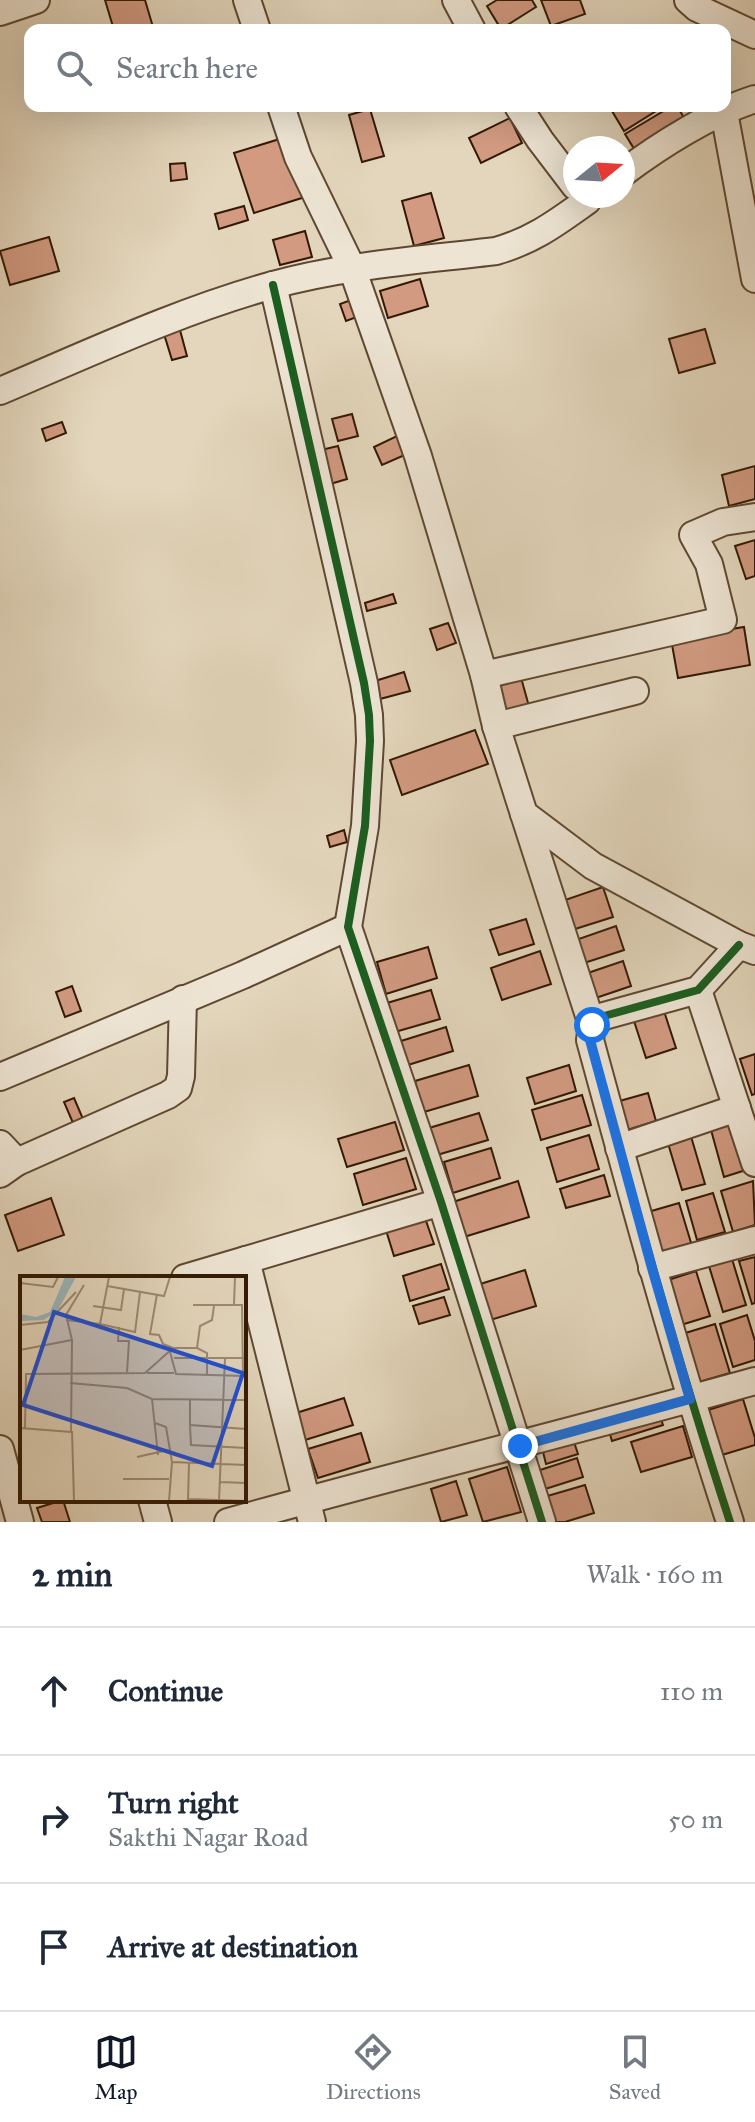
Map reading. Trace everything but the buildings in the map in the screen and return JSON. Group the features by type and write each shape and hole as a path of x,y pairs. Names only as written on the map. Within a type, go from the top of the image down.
{"street":[{"path":"0,12 36,0"},
{"path":"247,0 255,24"},
{"path":"456,0 469,24"},
{"path":"688,0 697,8 755,35"},
{"path":"731,109 755,99"},
{"path":"283,112 298,157 352,268 418,456 484,675 496,726 592,1025 590,1040 652,1268 730,1522"},
{"path":"522,112 563,168"},
{"path":"635,164 724,112 755,279"},
{"path":"0,391 185,314 273,285 352,268 496,251 517,245 536,237 570,208"},
{"path":"273,285 369,715 365,826 348,927 441,1202 542,1522"},
{"path":"484,675 723,620 709,564 693,535 723,522 755,517"},
{"path":"496,726 635,691"},
{"path":"524,814 593,866 747,948 698,990 604,1016 592,1025"},
{"path":"0,1077 243,975 348,927"},
{"path":"698,990 755,1163"},
{"path":"6,1160 168,1095 178,1088 183,999"},
{"path":"619,1148 737,1108"},
{"path":"192,1276 441,1202"},
{"path":"652,1268 755,1240"},
{"path":"246,1260 309,1511"},
{"path":"228,1522 309,1511 520,1446 755,1381"},
{"path":"0,1449 20,1522"},
{"path":"153,1502 158,1522"}],"cycle path":[{"path":"273,285 369,715 365,826 348,927 441,1202 542,1522"},
{"path":"730,1522 674,1342 590,1040 592,1025 604,1016 698,990 739,945"}],"route":[{"path":"520,1446 690,1399 590,1040 592,1025"}]}
